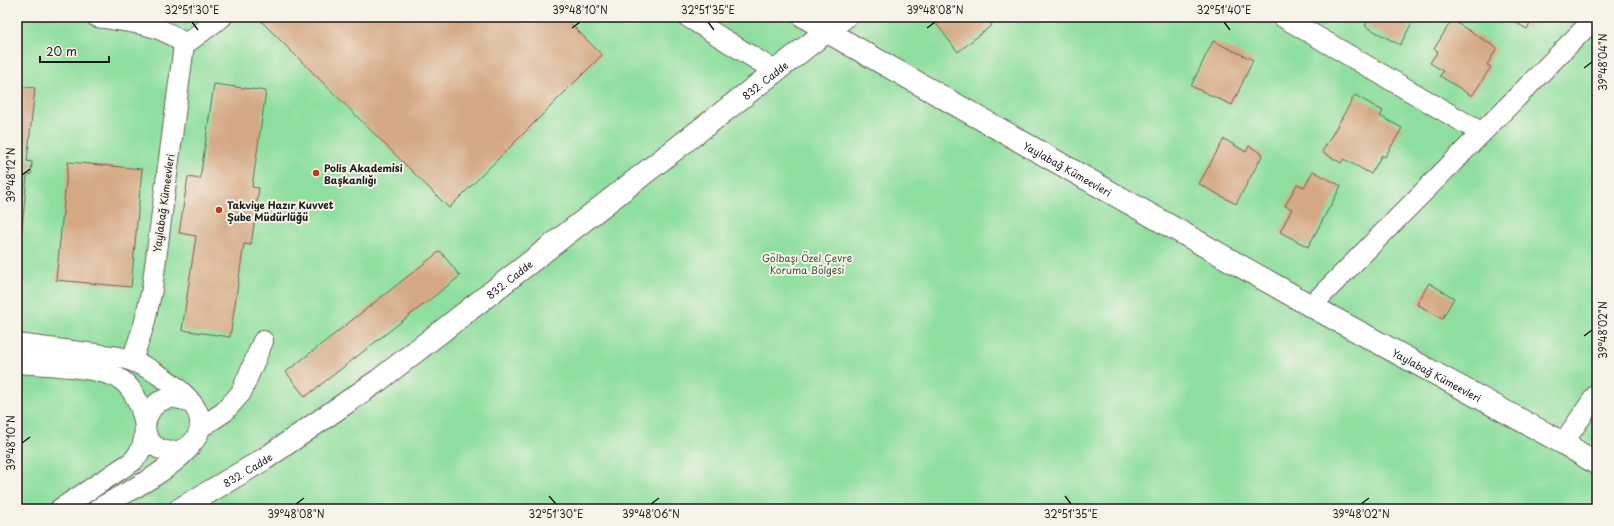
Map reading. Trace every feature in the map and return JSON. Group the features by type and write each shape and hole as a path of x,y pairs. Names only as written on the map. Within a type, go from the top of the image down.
{"street":[{"path":"97,17 165,31 177,37 184,45 222,17"},
{"path":"688,17 775,71"},
{"name":"Yaylabağ Kümeevleri","path":"803,17 1310,306 1563,443 1597,464"},
{"path":"826,31 845,17"},
{"path":"1283,17 1482,133"},
{"path":"1310,306 1596,17"},
{"name":"832. Cadde","path":"180,509 263,460 379,380 826,31"},
{"name":"Yaylabağ Kümeevleri","path":"132,360 144,325 152,289 184,45"},
{"path":"17,363 79,369 113,375 124,381 131,390 142,412 148,436 153,443 160,449 177,452 224,412 241,394 263,341"},
{"path":"17,344 92,352 132,360 172,385 196,410 200,418 196,436 178,459 98,509"},
{"path":"1563,443 1597,394"},
{"path":"60,509 133,461 139,454 144,444 150,410 156,403 173,397 190,403"}],"green space":[{"name":"Gölbaşı Özel Çevre Koruma Bölgesi","path":"17,17 1597,17 1597,509 17,509"}],"building":[{"path":"257,17 564,17 602,55 449,208"},
{"path":"931,17 986,17 992,25 958,52"},
{"path":"1370,17 1415,17 1400,45 1365,26"},
{"path":"1506,17 1534,17 1527,29"},
{"path":"1452,20 1497,48 1487,65 1491,67 1472,96 1440,76 1443,71 1430,63 1438,51 1434,49"},
{"path":"1213,41 1253,60 1232,105 1191,86"},
{"name":"Takviye Hazır Kuvvet Şube Müdürlüğü","path":"214,84 266,91 252,187 259,188 251,245 244,244 230,337 182,330 196,236 179,233 188,177 200,179"},
{"path":"17,86 35,88 27,161 32,162 31,174 27,175 18,271"},
{"path":"1355,95 1383,111 1380,116 1402,128 1385,157 1382,155 1371,174 1344,159 1341,163 1322,152"},
{"path":"1224,139 1246,152 1249,146 1263,154 1236,204 1199,184"},
{"path":"68,162 142,169 131,287 56,280"},
{"path":"1313,171 1341,186 1308,247 1280,232 1292,209 1285,206 1297,184 1304,187"},
{"path":"440,251 460,276 305,397 286,372"},
{"path":"1429,283 1454,298 1442,319 1417,304"}],"place":[{"name":"Polis Akademisi Başkanlığı","path":"316,173"},
{"name":"Takviye Hazır Kuvvet Şube Müdürlüğü","path":"219,210"}]}
